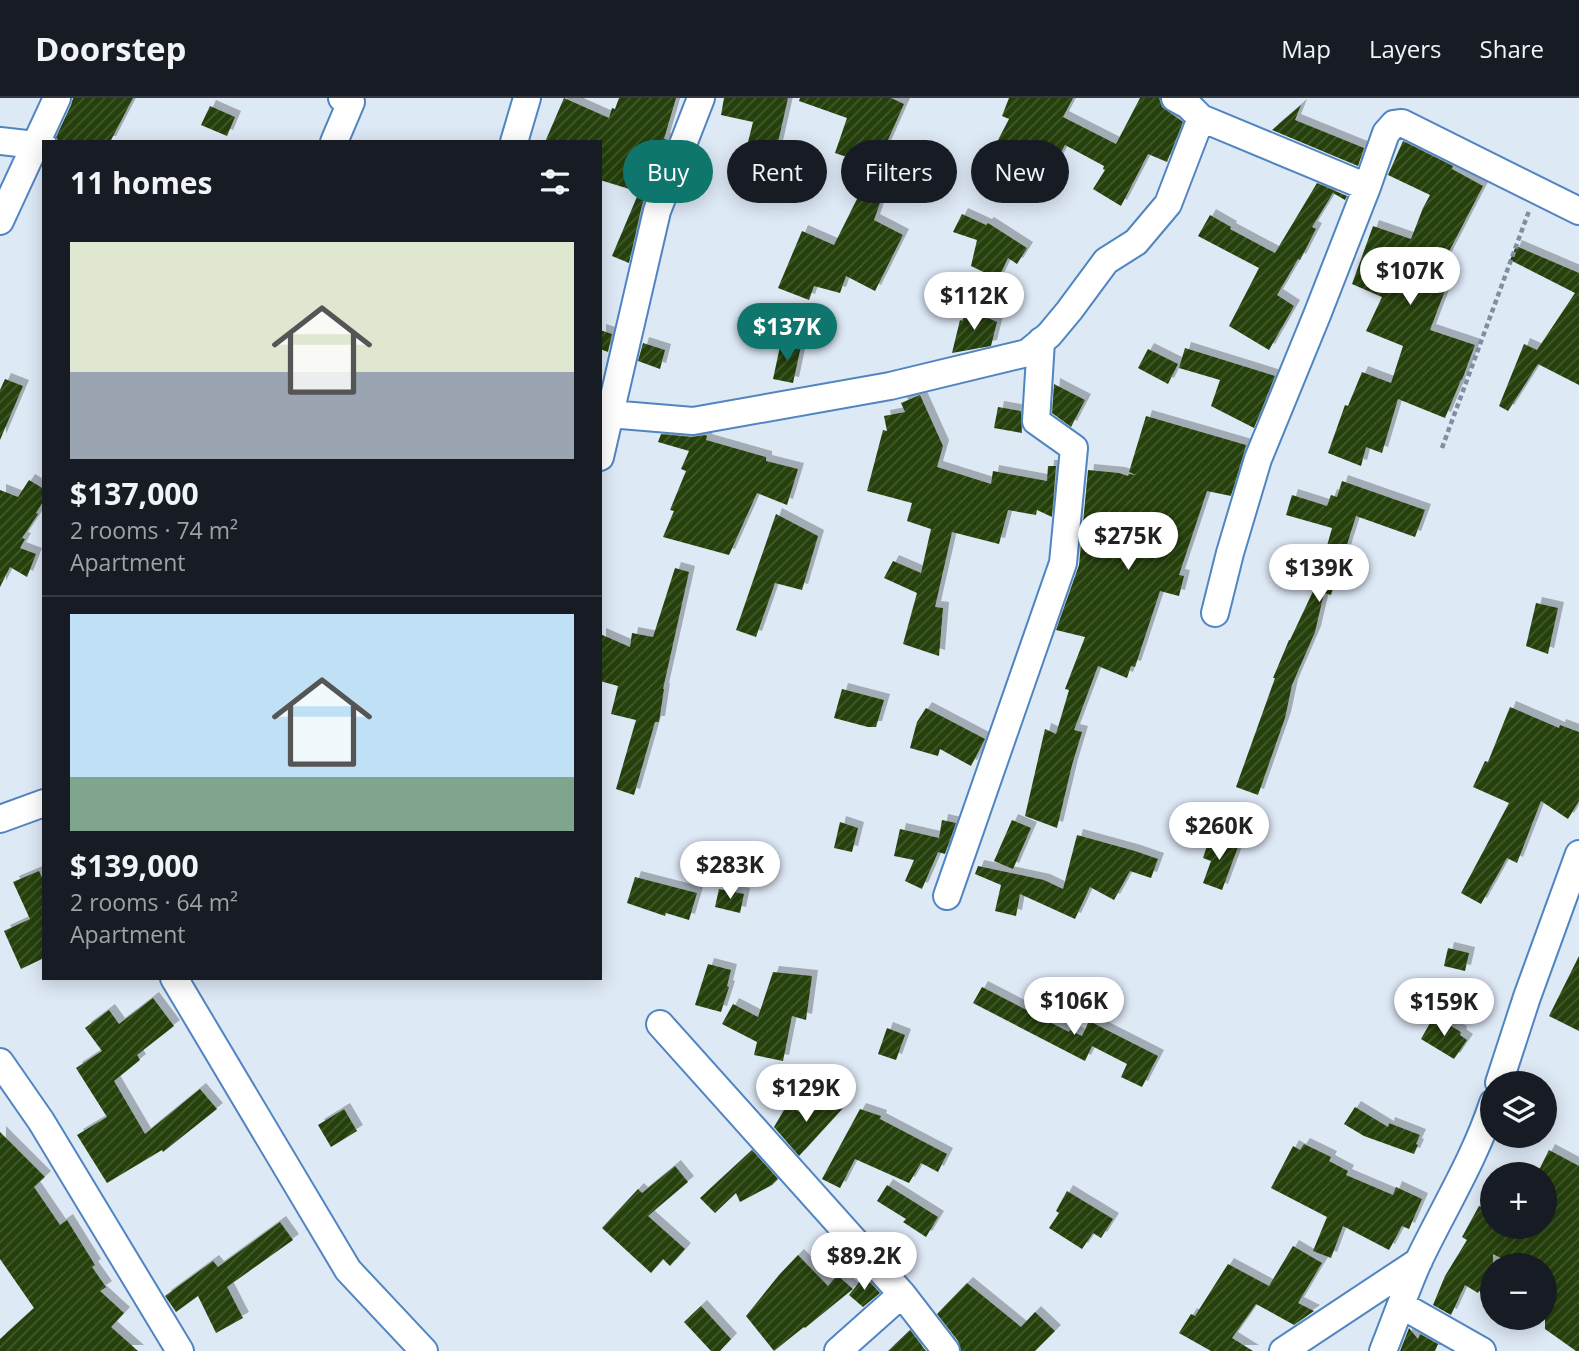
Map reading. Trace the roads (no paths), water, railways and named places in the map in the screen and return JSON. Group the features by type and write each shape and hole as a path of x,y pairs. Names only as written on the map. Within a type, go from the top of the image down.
{"street":[{"path":"0,221 40,145 57,98"},
{"path":"335,140 351,102 342,98"},
{"path":"515,140 527,98"},
{"path":"602,447 657,211 701,98"},
{"path":"1175,98 1188,104 1201,118 1367,187"},
{"path":"609,414 693,421 890,386 1027,353 1049,335 1106,261 1136,242 1168,204 1201,118"},
{"path":"1215,613 1258,459 1318,314 1386,133 1394,124 1402,123 1579,211"},
{"path":"0,141 40,145"},
{"path":"947,896 1063,563 1074,448 1036,421 1041,341"},
{"path":"0,819 42,804"},
{"path":"1503,1071 1579,854"},
{"path":"175,980 348,1270 424,1351"},
{"path":"660,1024 902,1294 946,1351"},
{"path":"0,1062 41,1121 180,1351"},
{"path":"1383,1351 1419,1261 1480,1136"},
{"path":"1283,1351 1419,1261"},
{"path":"838,1351 902,1294"},
{"path":"1401,1305 1482,1351"}]}
